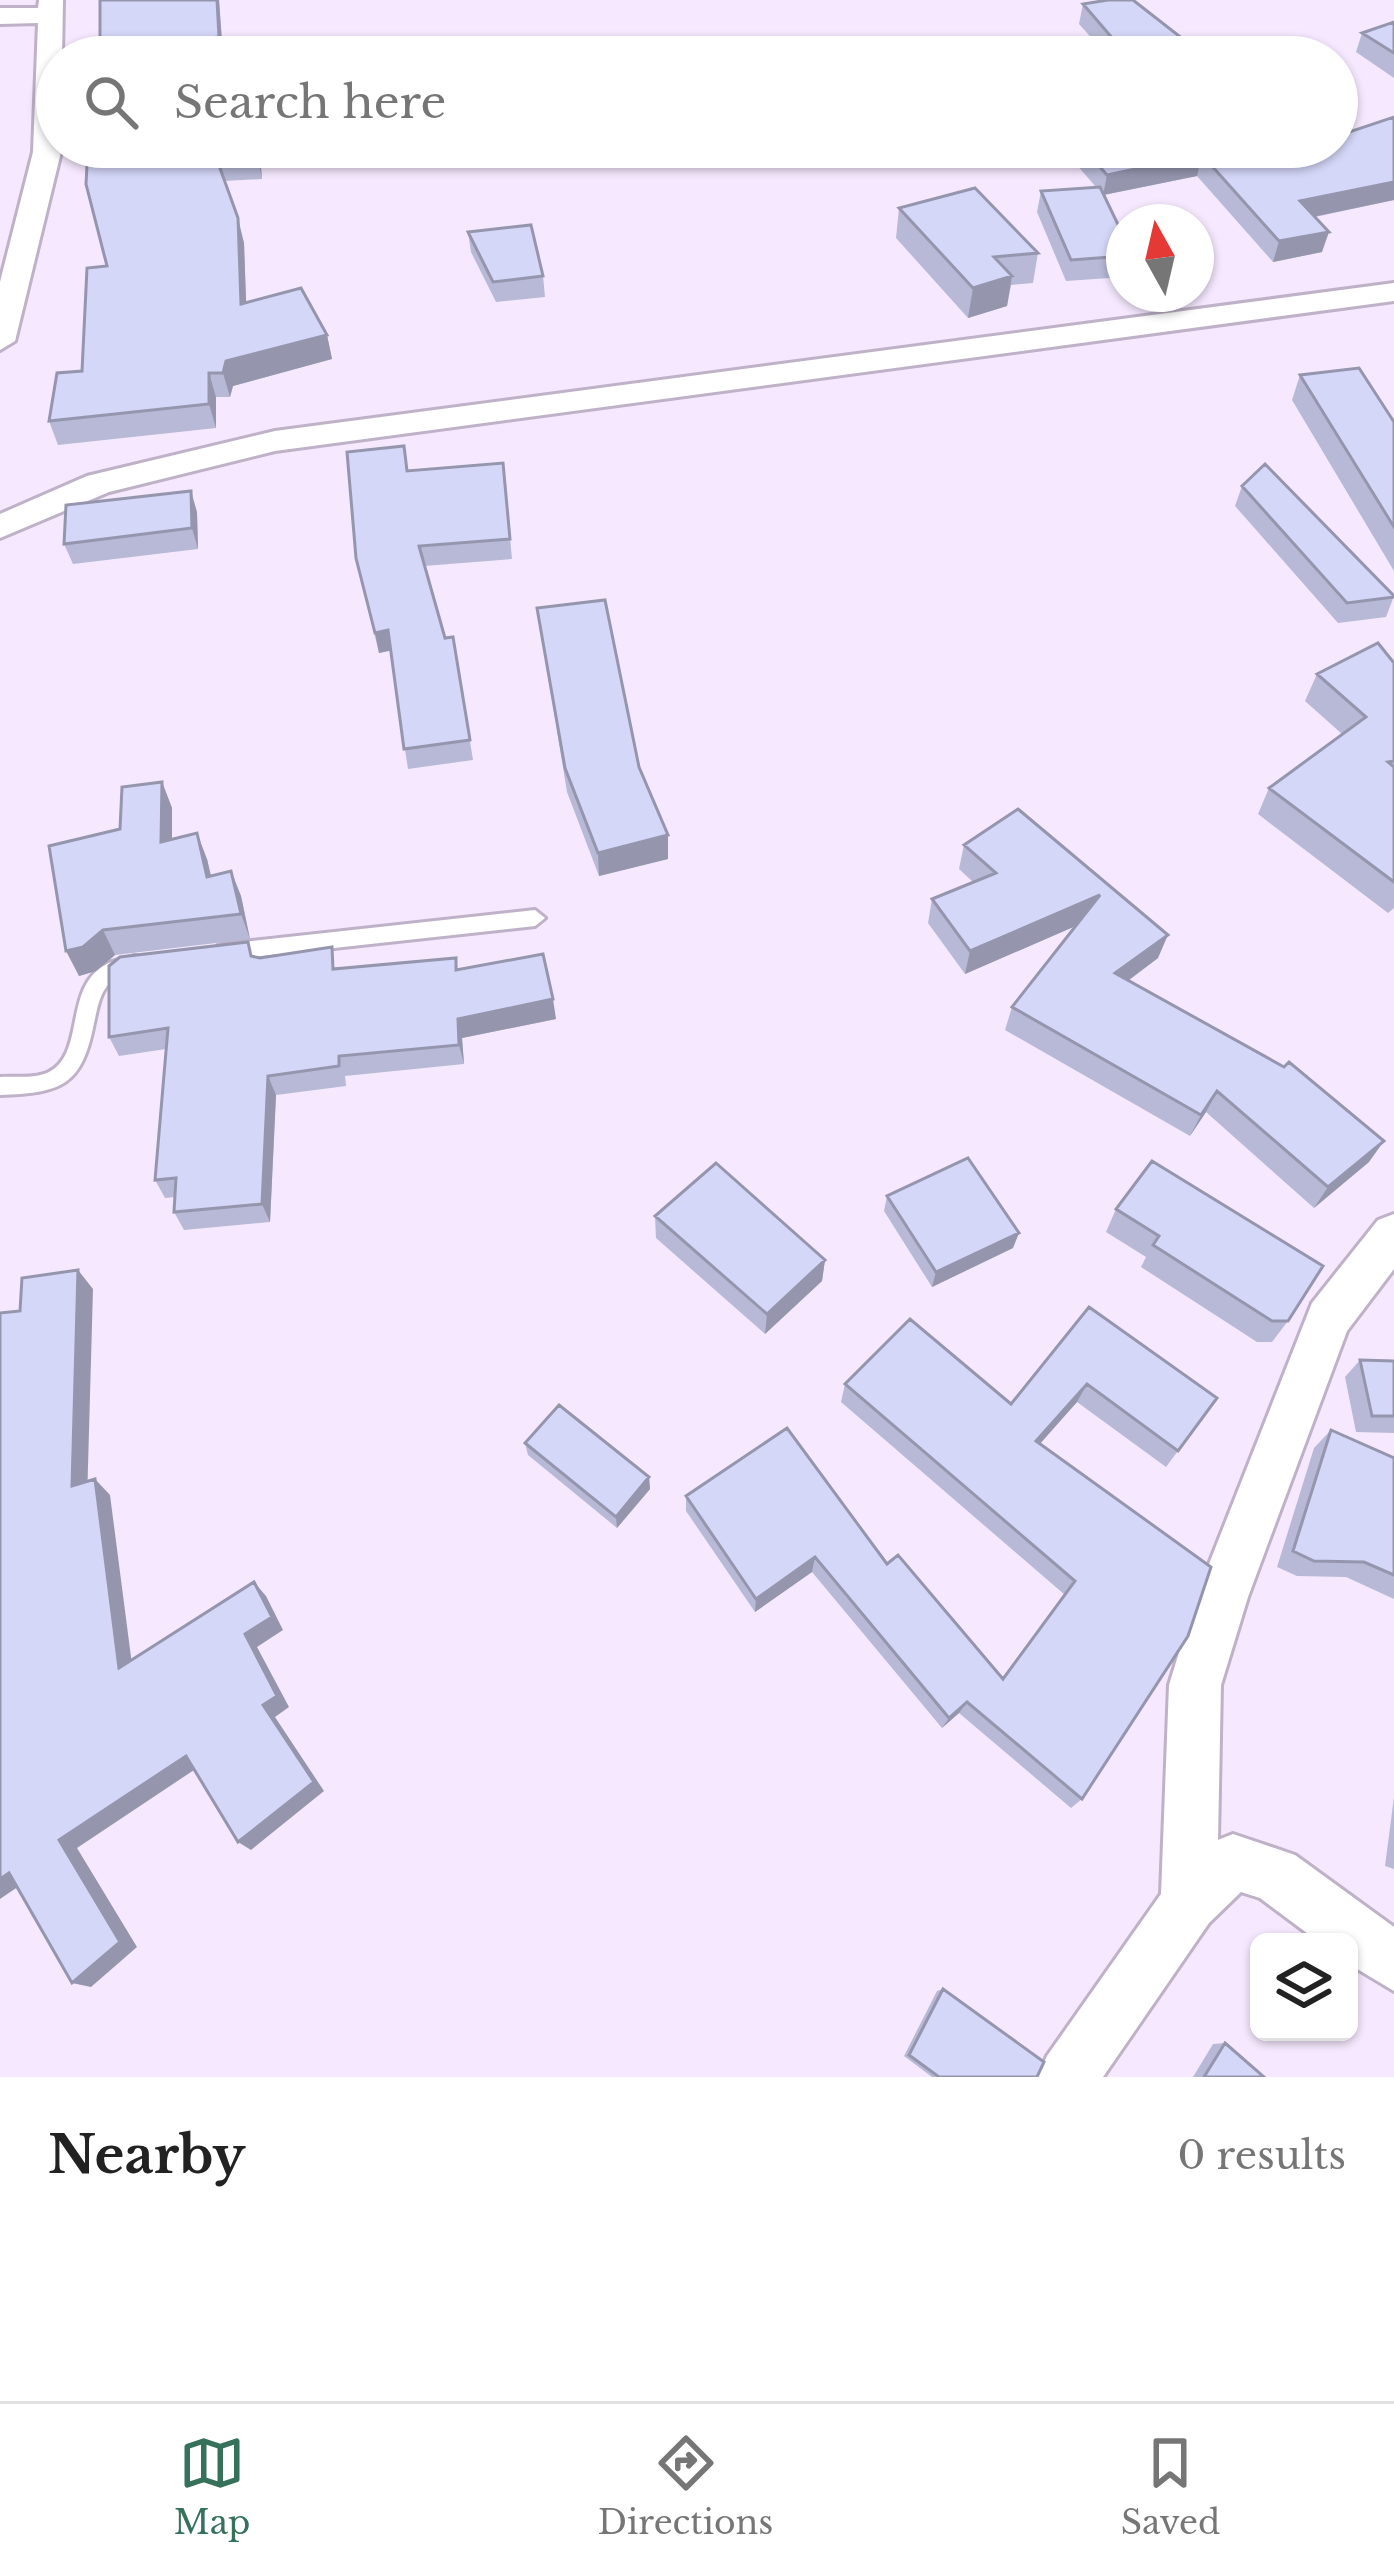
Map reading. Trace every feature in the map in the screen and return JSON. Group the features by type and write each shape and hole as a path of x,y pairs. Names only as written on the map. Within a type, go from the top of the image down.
{"street":[{"path":"0,16 51,7"},
{"path":"0,341 43,168"},
{"path":"0,527 99,484 275,441 1394,292"},
{"path":"1190,1903 1195,1685 1201,1663 1328,1318 1394,1234"},
{"path":"1068,2077 1190,1903 1233,1862 1275,1875 1394,1963"}],"lane":[{"path":"211,954 535,918"},
{"path":"0,1086 52,1082 70,1070 94,987 123,965 168,959"}],"building":[{"path":"100,0 217,0 219,36 100,36"},
{"path":"1133,0 1179,36 1111,36 1083,4"},
{"path":"1394,22 1394,53 1362,33"},
{"path":"1394,117 1394,182 1300,201 1329,232 1279,241 1214,168 1358,168 1358,129"},
{"path":"87,168 220,168 238,218 241,304 301,288 327,335 226,361 223,373 209,373 209,404 49,421 57,373 82,371 87,268 107,266 86,184"},
{"path":"1101,168 1140,168 1107,175"},
{"path":"1100,187 1108,204 1106,257 1071,260 1041,191"},
{"path":"975,188 1038,253 994,257 1012,276 973,288 899,208"},
{"path":"531,225 543,276 493,282 468,232"},
{"path":"1359,368 1394,422 1394,527 1300,375"},
{"path":"404,446 407,471 503,463 510,539 419,546 445,638 453,637 470,740 404,749 388,630 375,633 356,558 347,452"},
{"path":"1265,464 1394,597 1347,603 1242,486"},
{"path":"191,491 192,528 64,544 66,505"},
{"path":"605,600 639,767 668,835 598,853 565,768 537,608"},
{"path":"1378,643 1394,663 1394,761 1388,762 1394,767 1394,882 1269,788 1366,717 1317,674"},
{"path":"162,782 161,842 197,833 207,877 231,871 241,914 103,930 83,947 66,951 49,846 120,829 122,787"},
{"path":"1018,809 1168,935 1115,973 1284,1067 1289,1062 1384,1141 1328,1187 1217,1091 1201,1115 1012,1007 1100,895 970,951 932,899 996,873 964,845"},
{"path":"248,942 251,956 260,958 332,947 333,969 456,958 456,970 543,954 553,999 458,1019 459,1045 339,1056 339,1066 268,1076 262,1204 174,1212 176,1178 155,1180 168,1028 109,1037 109,966 120,957"},
{"path":"968,1158 1019,1233 936,1272 887,1196"},
{"path":"1152,1161 1323,1266 1288,1321 1272,1321 1153,1245 1159,1236 1116,1209"},
{"path":"716,1163 825,1260 767,1314 655,1216"},
{"path":"78,1270 72,1486 95,1479 119,1668 254,1582 272,1617 245,1634 277,1696 263,1705 314,1782 238,1842 186,1756 59,1840 120,1942 72,1983 9,1873 0,1879 0,1313 20,1311 22,1278"},
{"path":"1089,1307 1217,1398 1178,1451 1087,1384 1036,1441 1211,1567 1188,1636 1082,1799 967,1702 949,1718 815,1557 756,1599 686,1496 787,1428 887,1564 898,1555 1003,1679 1075,1581 845,1384 910,1319 1011,1404"},
{"path":"1360,1360 1394,1361 1394,1416 1372,1416"},
{"path":"559,1405 649,1477 616,1517 525,1443"},
{"path":"1331,1430 1394,1458 1394,1575 1364,1562 1314,1561 1293,1551"},
{"path":"943,1989 1044,2062 1037,2077 939,2077 909,2055"},
{"path":"1225,2043 1264,2077 1204,2077"}]}
